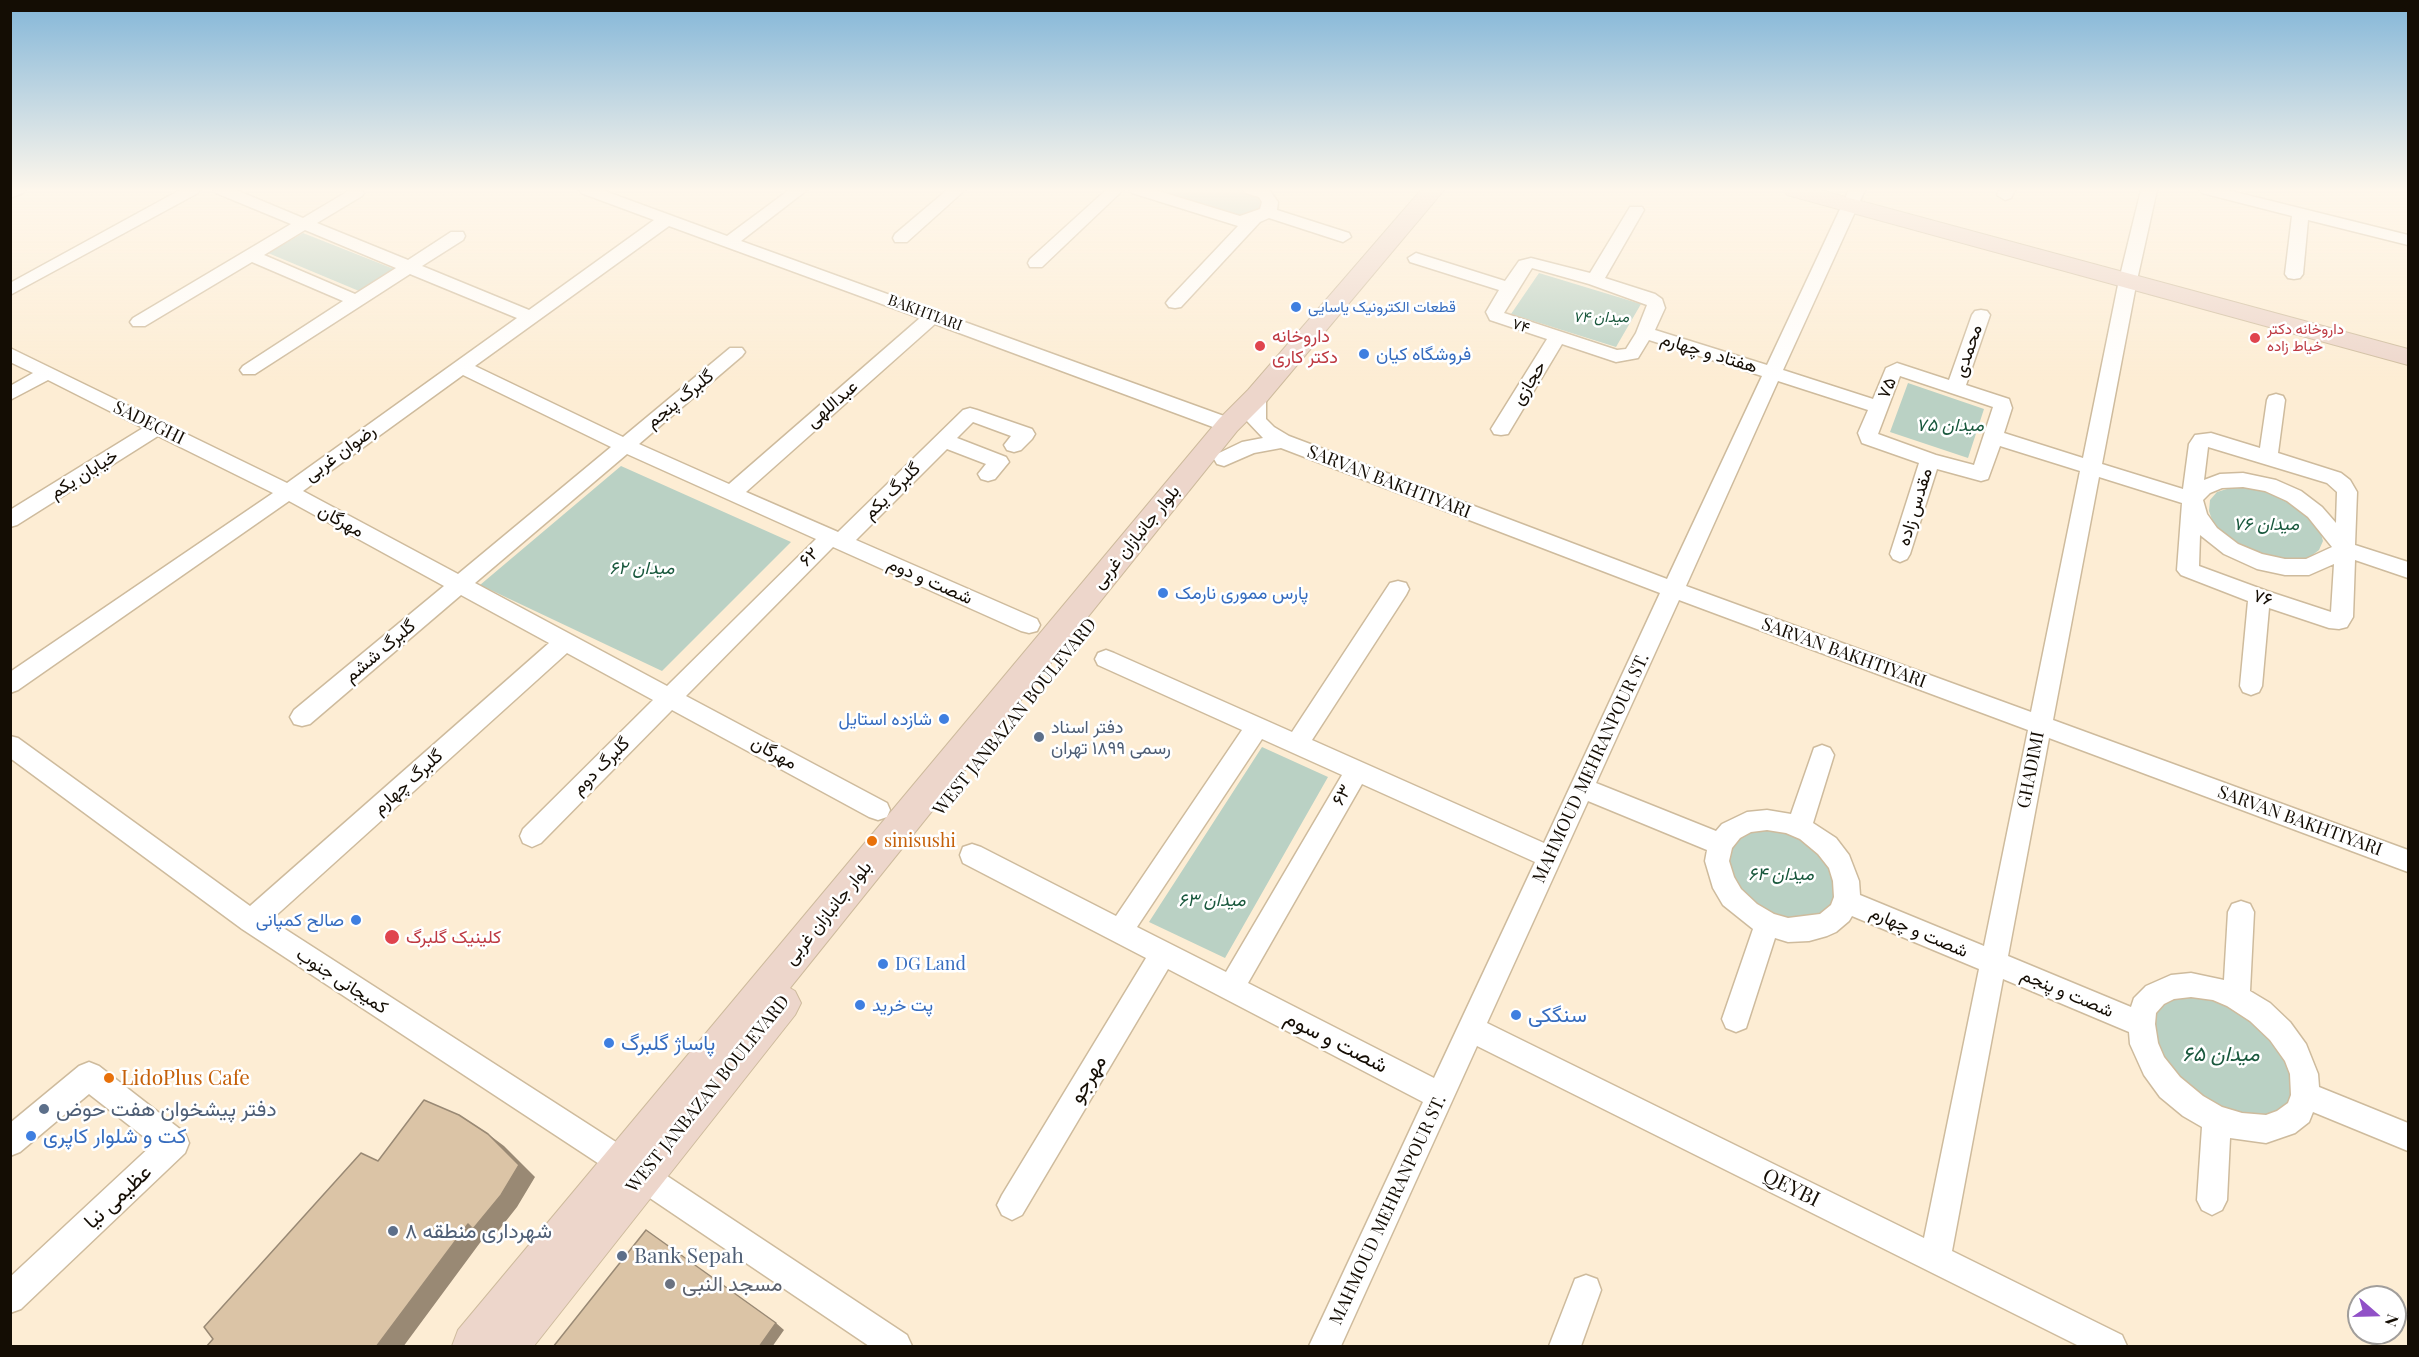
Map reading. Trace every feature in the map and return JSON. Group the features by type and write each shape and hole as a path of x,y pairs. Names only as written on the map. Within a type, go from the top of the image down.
{"main road":[{"name":"WEST JANBAZAN BOULEVARD","path":"507,1347 632,1169 1226,442 1257,396 1379,253"},
{"path":"2040,253 2128,280 2409,357"},
{"path":"474,1347 632,1169"}],"street":[{"path":"10,290 77,253"},
{"path":"139,322 254,253"},
{"path":"376,253 530,317"},
{"path":"249,370 430,253"},
{"name":"رضوان غربی","path":"10,684 288,492 619,253"},
{"name":"BAKHTIARI","path":"760,253 933,316 1226,442"},
{"path":"1036,263 1046,253"},
{"path":"1175,303 1223,253"},
{"path":"1595,280 1611,253"},
{"name":"MAHMOUD MEHRANPOUR ST.","path":"1325,1347 1828,253"},
{"name":"GHADIMI","path":"1935,1259 2134,253"},
{"path":"2294,274 2296,253"},
{"path":"251,255 357,301"},
{"path":"1416,258 1509,288"},
{"name":"۷۴","path":"1531,263 1595,280 1656,303 1645,333 1632,354 1616,356 1496,316 1495,312 1525,265 1531,263"},
{"name":"محمدی","path":"1956,387 1981,315"},
{"name":"عبداللهی","path":"732,493 933,316"},
{"name":"هفتاد و چهارم","path":"1645,333 1879,407"},
{"name":"حجازی","path":"1501,429 1557,338"},
{"name":"گلبرگ پنجم","path":"623,445 736,352"},
{"name":"SADEGHI","path":"10,354 288,492"},
{"path":"460,366 623,445 458,585 670,696"},
{"name":"۷۵","path":"1897,369 1956,387 2002,403 2003,408 1981,474 1930,460 1869,438 1868,433 1893,372 1897,369"},
{"path":"10,394 47,373"},
{"path":"1257,396 1256,420 1267,432 1281,441"},
{"path":"2268,457 2276,400"},
{"name":"گلبرگ یکم","path":"836,539 970,414 1025,434 1014,445"},
{"name":"خیابان یکم","path":"10,520 158,427"},
{"path":"1994,437 2192,499 2203,488 2220,481 2243,480 2269,485 2294,496 2315,512 2345,549 2409,570"},
{"path":"943,440 999,462 987,474"},
{"name":"۷۶","path":"2202,440 2211,440 2268,457 2334,478 2343,485 2347,492 2342,617 2339,621 2329,620 2259,597 2188,570 2192,499 2199,444 2202,440"},
{"path":"1226,442 1249,447 1281,441"},
{"name":"SARVAN BAKHTIYARI","path":"1281,441 1674,590 2409,861"},
{"name":"۶۲","path":"623,445 836,539 670,696"},
{"name":"مقدس زاده","path":"1900,554 1930,460"},
{"name":"مهرگان","path":"288,492 458,585"},
{"name":"۷۶","path":"2192,499 2198,516 2210,533 2231,549 2257,561 2284,567 2309,567 2345,549"},
{"name":"شصت و دوم","path":"836,539 1029,625"},
{"name":"گلبرگ ششم","path":"302,717 458,585"},
{"path":"1297,744 1398,589"},
{"path":"2251,686 2259,597"},
{"name":"گلبرگ چهارم","path":"251,921 565,642"},
{"path":"1107,659 1258,726 1120,931"},
{"name":"مهرگان","path":"670,696 878,810"},
{"name":"گلبرگ دوم","path":"532,836 670,696"},
{"name":"۶۳","path":"1231,988 1357,770 1258,726"},
{"name":"کمیجانی جنوب","path":"10,745 251,921 632,1169 896,1347"},
{"path":"1799,828 1822,754"},
{"path":"1357,770 1550,857"},
{"path":"1582,788 1721,844"},
{"path":"1767,819 1788,823 1799,828 1827,846 1840,863 1846,881 1845,901 1840,913 1827,924 1809,929 1788,930 1767,924 1748,912 1732,897 1722,880 1717,861 1721,844 1731,831 1747,822 1767,819"},
{"path":"972,855 1231,988"},
{"name":"شصت و چهارم","path":"1845,901 1993,962"},
{"path":"2236,997 2241,912"},
{"path":"1736,1019 1767,924"},
{"name":"مهرجو","path":"1012,1205 1163,954"},
{"name":"شصت و پنجم","path":"1993,962 2141,1024"},
{"path":"2202,986 2236,997 2280,1031 2296,1053 2304,1074 2305,1095 2299,1112 2284,1123 2266,1129 2242,1127 2217,1120 2193,1106 2165,1080 2154,1066 2144,1044 2141,1024 2145,1007 2155,994 2171,987 2202,986"},
{"name":"شصت و سوم","path":"1231,988 1441,1096"},
{"name":"QEYBI","path":"1471,1029 2111,1347"},
{"name":"عظیمی نیا","path":"10,1142 89,1076 176,1143 10,1298"},
{"path":"2305,1095 2409,1137"},
{"path":"2212,1200 2217,1120"},
{"path":"1566,1347 1586,1290"}],"green space":[{"path":"269,253 354,253 394,269 359,291"},
{"name":"میدان ۷۴","path":"1539,273 1641,304 1616,347 1511,314"},
{"name":"میدان ۷۵","path":"1908,383 1984,409 1968,458 1890,432"},
{"name":"میدان ۶۲","path":"621,466 791,542 662,671 480,585"},
{"name":"میدان ۷۶","path":"2246,487 2265,490 2300,507 2320,530 2323,541 2319,550 2310,557 2278,560 2259,555 2224,535 2213,523 2209,511 2210,500 2217,492"},
{"name":"میدان ۶۳","path":"1262,747 1328,777 1225,958 1149,922"},
{"name":"میدان ۶۴","path":"1767,827 1804,838 1831,864 1837,893 1831,907 1821,916 1806,922 1770,918 1729,880 1728,849 1737,837 1750,829"},
{"name":"میدان ۶۵","path":"2207,992 2253,1013 2294,1069 2290,1103 2278,1114 2261,1119 2210,1108 2152,1049 2153,1009 2165,996"}],"building":[{"name":"شهرداری منطقه ۸","path":"424,1100 459,1115 488,1134 519,1165 501,1195 473,1229 468,1224 376,1347 206,1347 213,1339 204,1327 361,1153 378,1161"},
{"name":"مسجد النبی","path":"646,1230 776,1323 759,1347 553,1347"}],"place":[{"name":"قطعات الکترونیک یاسایی","path":"1296,307"},
{"name":"داروخانه دکتر خیاط زاده","path":"2255,338"},
{"name":"داروخانه دکتر کاری","path":"1260,346"},
{"name":"فروشگاه کیان","path":"1364,354"},
{"name":"پارس مموری نارمک","path":"1163,593"},
{"name":"شازده استایل","path":"944,719"},
{"name":"دفتر اسناد رسمی ۱۸۹۹ تهران","path":"1039,737"},
{"name":"sinisushi","path":"872,841"},
{"name":"صالح کمپانی","path":"356,920"},
{"name":"کلینیک گلبرگ","path":"392,937"},
{"name":"DG Land","path":"883,964"},
{"name":"پت خرید","path":"860,1005"},
{"name":"سنگکی","path":"1516,1015"},
{"name":"پاساژ گلبرگ","path":"609,1043"},
{"name":"LidoPlus Cafe","path":"109,1078"},
{"name":"دفتر پیشخوان هفت حوض","path":"44,1109"},
{"name":"کت و شلوار کاپری","path":"31,1136"},
{"name":"شهرداری منطقه ۸","path":"393,1231"},
{"name":"Bank Sepah","path":"622,1256"},
{"name":"مسجد النبی","path":"670,1284"}]}
